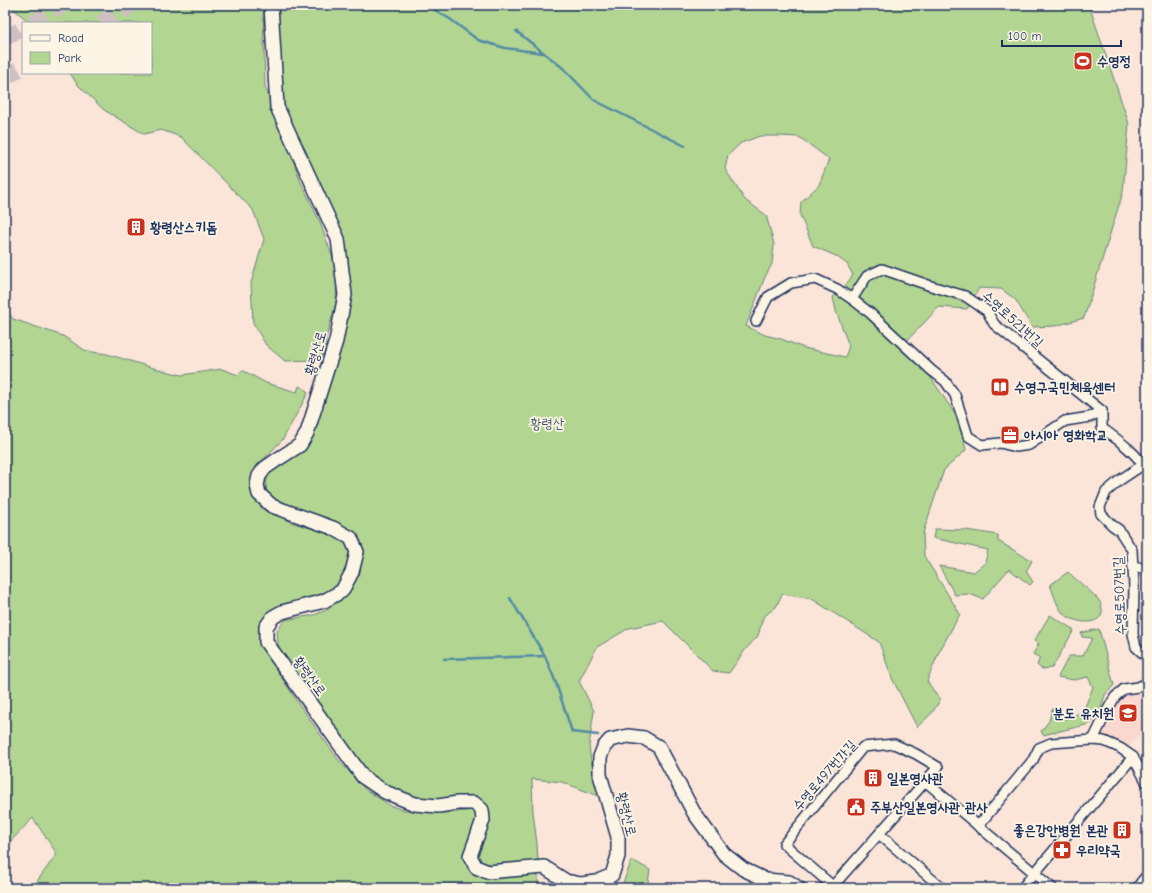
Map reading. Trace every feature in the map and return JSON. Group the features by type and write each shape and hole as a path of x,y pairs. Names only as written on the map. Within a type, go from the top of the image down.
{"street":[{"name":"황령산로","path":"271,5 277,108 338,239 345,295 336,341 307,433 300,445 264,468 259,476 257,485 259,494 272,506 334,528 351,538 357,552 352,572 342,591 324,601 282,612 273,617 266,627 266,642 363,777 385,792 415,804 438,806 458,802 474,803 482,810 483,820 470,856 476,867 488,872 544,868 566,881 581,884 596,882 612,875 618,856 618,837 600,775 600,757 604,747 610,740 628,736 644,738 659,747 694,813 724,854 743,869 766,880 789,882 798,888"},
{"name":"수영로521번길","path":"852,299 867,276 882,269 965,296 987,311 994,324 1102,411"},
{"path":"756,321 768,297 791,282 815,279 852,299 870,313 931,370 945,381 955,394 968,436 982,445 1000,443 1016,447 1029,445 1066,421 1090,417 1102,411 1102,428 1117,439 1146,466"},
{"name":"수영로507번길","path":"1146,466 1120,480 1106,492 1100,507 1101,514 1119,530 1132,550 1134,612 1133,634 1136,647 1147,657"},
{"path":"1133,566 1147,569"},
{"path":"1093,740 1115,697 1124,689 1138,687 1147,682"},
{"path":"978,826 1033,760 1039,748 1051,743 1093,740 1120,748 1133,757 1147,783"},
{"name":"수영로497번가길","path":"834,887 784,844 863,747 894,744 916,754 938,767 925,781"},
{"path":"1022,888 1133,757"},
{"path":"834,887 925,781 1052,888"},
{"path":"879,834 942,888"},
{"path":"1139,888 1147,878"}],"shaded area":[{"name":"분도 유치원","path":"1147,683 1147,734 1141,734 1128,747 1100,735 1117,698"}],"green space":[{"path":"9,5 263,5 265,87 283,131 300,180 320,222 337,270 336,303 326,338 325,349 320,361 285,361 266,345 253,323 251,283 264,239 253,210 181,137 161,130 144,134 104,110 77,84 71,74 152,74 152,22 29,22"},
{"name":"황령산","path":"274,5 1089,5 1129,124 1123,192 1084,318 1055,326 1032,327 1015,299 1001,289 979,288 967,309 939,307 900,348 927,372 959,420 966,450 944,470 923,533 924,556 960,614 939,652 927,681 940,700 932,713 917,727 892,678 879,642 812,599 782,594 776,607 763,617 758,636 745,650 729,673 713,671 663,621 629,628 597,647 579,681 594,711 589,746 591,761 601,797 562,782 532,779 533,812 538,861 515,866 499,867 484,864 477,860 476,852 486,805 445,800 427,800 411,797 373,779 363,769 283,657 278,645 277,631 285,620 314,615 329,609 342,596 359,541 271,500 267,494 266,484 268,475 274,466 299,453 341,345 341,241 281,108","holes":["760,136 799,137 829,159 819,185 801,202 800,215 813,246 836,256 847,264 853,275 845,286 833,297 836,311 849,346 845,357 804,348 781,339 765,335 746,326 765,277 772,264 774,244 766,215 745,200 725,169 728,155 741,143"]},
{"path":"5,308 13,319 63,336 86,351 107,354 182,375 222,369 238,375 242,370 266,383 297,392 299,386 306,390 308,393 283,439 256,466 252,478 252,489 262,509 293,523 335,535 350,543 353,560 338,588 263,621 259,632 260,644 298,703 340,762 366,790 391,806 404,810 449,813 473,810 479,817 465,853 465,861 471,870 538,871 538,886 542,888 32,888 57,854 33,818 5,847"},
{"path":"935,529 966,530 998,535 998,541 1032,561 1026,571 1033,582 1030,585 1009,569 983,599 969,594 955,595 939,566 974,572 985,563 988,550 933,538"},
{"path":"1068,572 1100,602 1102,610 1101,616 1097,620 1083,622 1076,620 1063,613 1059,607 1050,585"},
{"path":"1050,615 1074,630 1052,668 1042,669 1037,665 1040,658 1033,654 1039,644 1034,641"},
{"path":"1099,629 1114,685 1105,695 1100,711 1090,724 1043,735 1041,731 1049,721 1052,709 1061,711 1064,719 1083,712 1093,687 1088,677 1074,680 1058,677 1069,656 1083,656 1092,638 1082,637 1081,633"},
{"path":"632,860 650,870 647,888 621,888"}],"waterway":[{"path":"428,6 450,19 478,40 505,48 543,53"},
{"path":"516,31 563,68 594,100 685,146"},
{"path":"510,598 545,656 556,683 572,732 598,735"},
{"path":"444,659 545,656"}],"tunnel":[{"path":"34,22 63,5"},
{"path":"102,22 132,5"},
{"path":"5,38 22,29"},
{"path":"5,78 22,68"}],"place":[{"name":"수영정","path":"1083,61"},
{"name":"황령산스키돔","path":"136,227"},
{"name":"수영구국민체육센터","path":"1000,387"},
{"name":"아시아 영화학교","path":"1010,435"},
{"name":"분도 유치원","path":"1128,713"},
{"name":"일본영사관","path":"873,778"},
{"name":"주부산일본영사관 관사","path":"856,807"},
{"name":"좋은강안병원 본관","path":"1122,830"},
{"name":"우리약국","path":"1062,850"}]}
